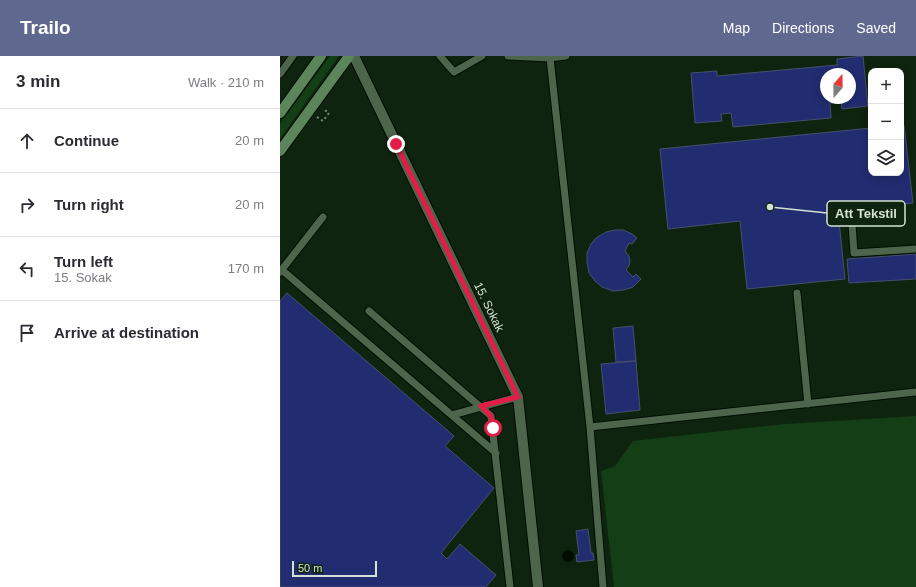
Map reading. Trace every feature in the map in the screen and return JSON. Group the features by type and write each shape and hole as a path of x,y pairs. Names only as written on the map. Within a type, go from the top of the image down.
{"main road":[{"path":"280,113 321,56"},
{"path":"280,151 349,56"}],"street":[{"name":"15. Sokak","path":"354,56 518,397 538,587"}],"lane":[{"path":"280,74 293,56"},
{"path":"440,56 454,72 482,56"},
{"path":"508,56 550,58 566,56"},
{"path":"550,58 590,427 603,587"},
{"path":"323,217 281,271 496,453"},
{"path":"852,224 854,253 916,249"},
{"path":"797,293 808,404"},
{"path":"369,311 491,416 510,587"},
{"path":"590,427 916,392"},
{"path":"452,415 518,397"}],"path":[{"path":"316,117 323,121 329,113 322,108"}],"green space":[{"path":"330,56 339,56 280,139 280,124"},
{"path":"916,416 916,587 614,587 601,471 615,466 633,441 785,424"}],"shaded area":[{"path":"566,550 570,550 574,556 570,562 566,562 562,558 562,554"}],"building":[{"path":"863,56 868,106 842,109 841,104 856,104 856,68 820,68 820,104 830,104 831,118 733,127 731,113 721,114 722,121 695,123 691,73 717,71 717,76 837,65 837,59"},
{"path":"904,125 913,203 838,211 845,279 747,289 740,221 668,229 660,149 868,128 868,176 904,176"},
{"path":"623,230 637,238 632,244 629,243 625,251 629,256 630,261 626,270 633,277 636,274 641,279 633,287 613,291 602,287 589,273 587,253 591,244 596,238 606,232"},
{"path":"916,254 916,279 849,283 847,259"},
{"path":"287,293 454,436 445,446 494,488 441,553 447,559 460,544 496,575 486,587 280,587 280,301"},
{"path":"633,326 636,361 616,362 613,328"},
{"path":"636,361 640,410 606,414 601,364"},
{"path":"588,529 591,553 593,553 594,560 577,562 576,555 579,555 576,531"}],"place":[{"name":"Att Tekstil","path":"770,207"}],"route":[{"path":"396,144 518,397 481,406 491,416 493,428"}]}
